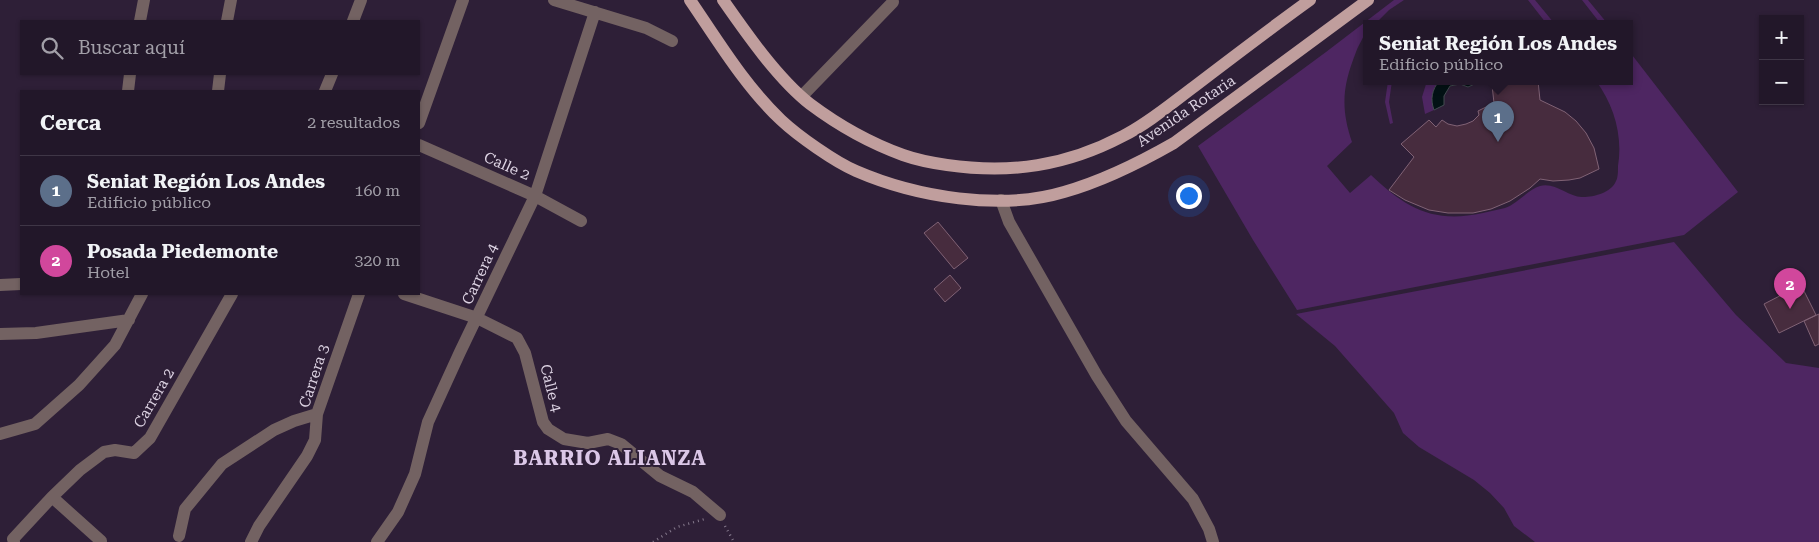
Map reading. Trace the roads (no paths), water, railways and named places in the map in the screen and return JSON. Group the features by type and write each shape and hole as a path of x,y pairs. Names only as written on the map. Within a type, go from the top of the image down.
{"main road":[{"name":"Avenida Rotaria","path":"690,0 756,94 783,122 822,150 855,170 889,183 961,198 1001,200 1022,200 1063,193 1119,172 1146,159 1174,143 1368,0"},
{"name":"Avenida Rotaria","path":"723,0 748,36 802,96 833,120 862,137 904,156 934,163 964,167 1028,168 1097,149 1126,135 1310,0"}],"street":[{"path":"140,20 144,0"},
{"path":"227,20 231,0"},
{"path":"353,20 361,0"},
{"path":"420,119 463,0"},
{"path":"554,0 646,28 669,38"},
{"path":"802,96 893,2"},
{"name":"Carrera 4","path":"376,542 398,512 415,474 428,422 535,196 595,12"},
{"path":"128,90 130,75"},
{"path":"218,90 220,75"},
{"path":"324,90 332,75"},
{"name":"Calle 2","path":"420,145 535,196 581,221"},
{"path":"1001,200 1009,222 1097,376 1126,421 1193,499 1209,529 1213,542"},
{"path":"0,285 20,284"},
{"path":"0,434 34,424 79,385 115,345 142,295"},
{"name":"Carrera 2","path":"11,541 80,470 104,452 115,450 134,453 150,438 229,295"},
{"name":"Carrera 3","path":"251,542 259,526 307,456 315,440 317,414 358,295"},
{"name":"Calle 4","path":"407,295 477,318 516,338 526,353 543,422 548,429 564,439 588,443 608,439 621,444 660,476 693,492 720,515"},
{"path":"0,334 36,333 129,320"},
{"path":"179,536 185,509 222,464 274,430 317,414"},
{"path":"52,497 101,541"}],"place":[{"name":"Seniat Región Los Andes","path":"1498,142"},
{"name":"Posada Piedemonte","path":"1790,309"}],"district":[{"name":"BARRIO ALIANZA","path":"610,458"}]}
